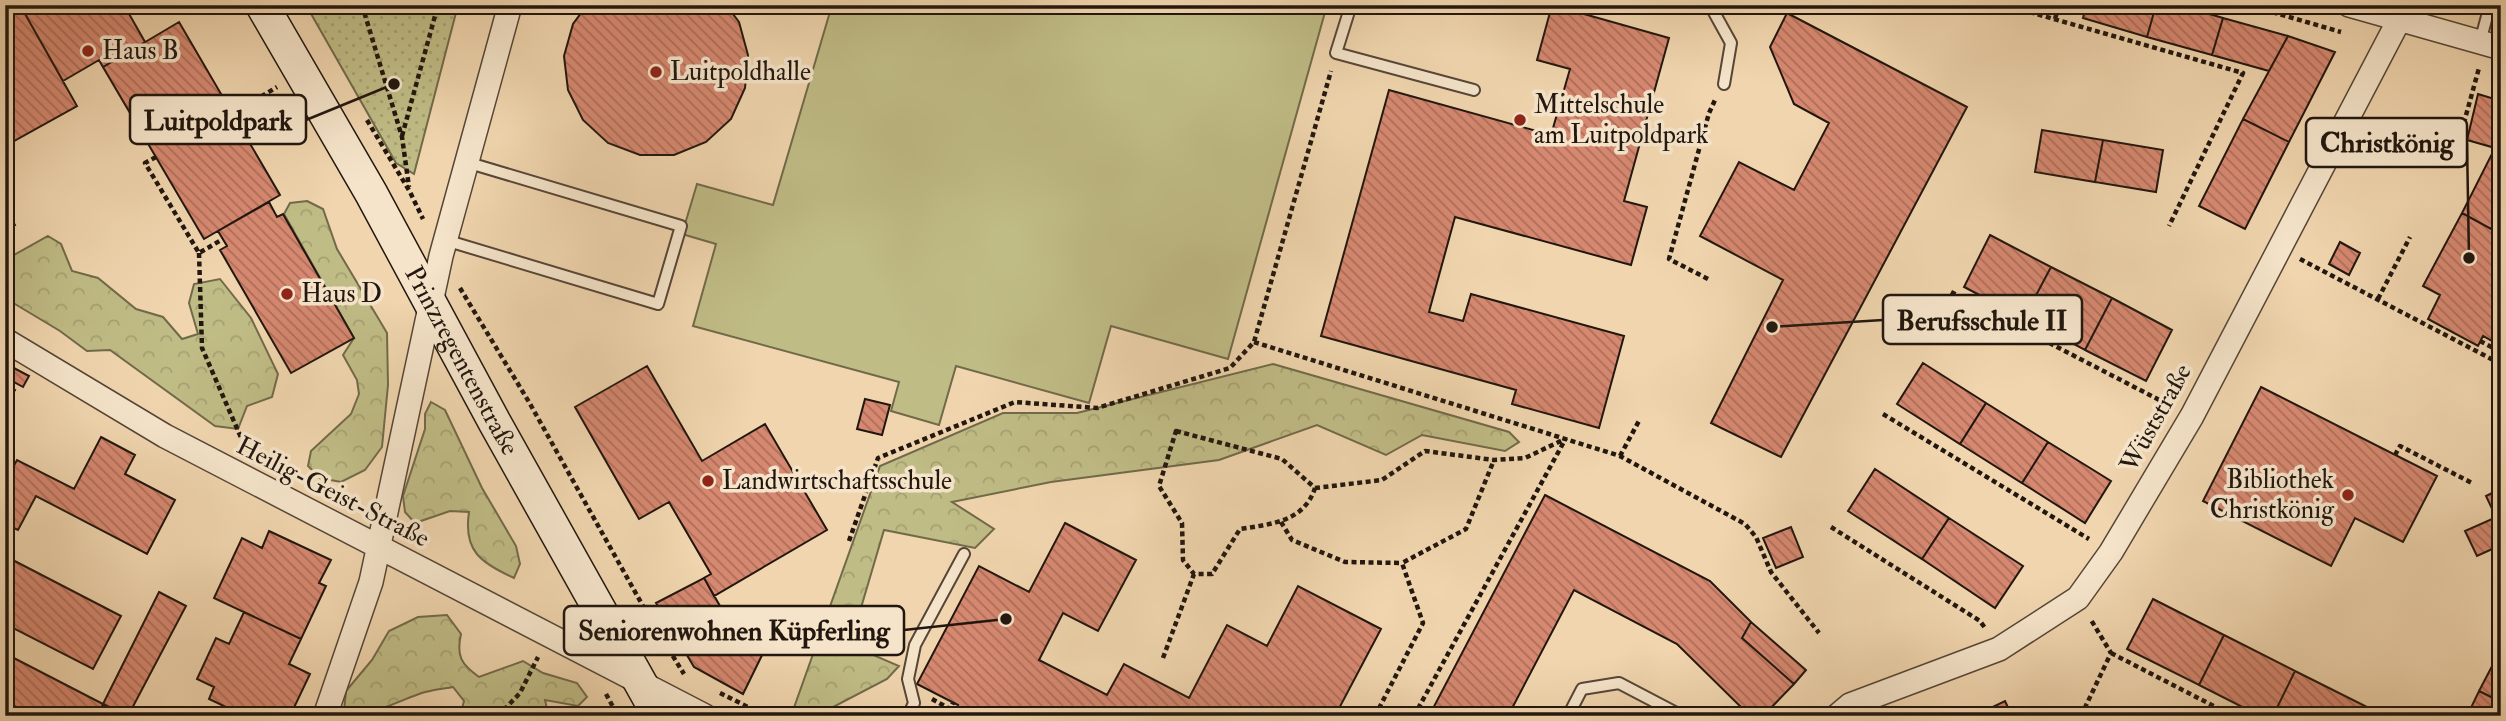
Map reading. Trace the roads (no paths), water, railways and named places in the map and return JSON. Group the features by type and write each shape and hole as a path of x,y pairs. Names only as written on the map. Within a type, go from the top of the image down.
{"main road":[{"name":"Prinzregentenstraße","path":"262,5 372,193 495,423 659,716"}],"street":[{"path":"325,716 371,582 430,300 510,5"},
{"path":"2349,5 2490,45"},
{"name":"Wüststraße","path":"1837,716 1850,705 1999,649 2078,598 2111,552 2192,416 2399,20"},
{"name":"Heilig-Geist-Straße","path":"5,340 165,436 705,716"}],"lane":[{"path":"1351,5 1336,53 1474,90"},
{"path":"1710,5 1731,43 1724,84"},
{"path":"2490,5 2490,45"},
{"path":"443,248 658,304 681,226 466,162"},
{"path":"908,716 914,703 908,679 915,645 964,554"},
{"path":"1567,716 1582,688 1619,682 1682,716"}],"place":[{"name":"Haus B","path":"88,51"},
{"name":"Luitpoldhalle","path":"656,72"},
{"name":"Luitpoldpark","path":"394,84"},
{"name":"Mittelschule am Luitpoldpark","path":"1520,120"},
{"name":"Christkönig","path":"2469,258"},
{"name":"Haus D","path":"287,294"},
{"name":"Berufsschule II","path":"1772,327"},
{"name":"Landwirtschaftsschule","path":"708,481"},
{"name":"Bibliothek Christkönig","path":"2348,495"},
{"name":"Seniorenwohnen Küpferling","path":"1006,619"}]}
